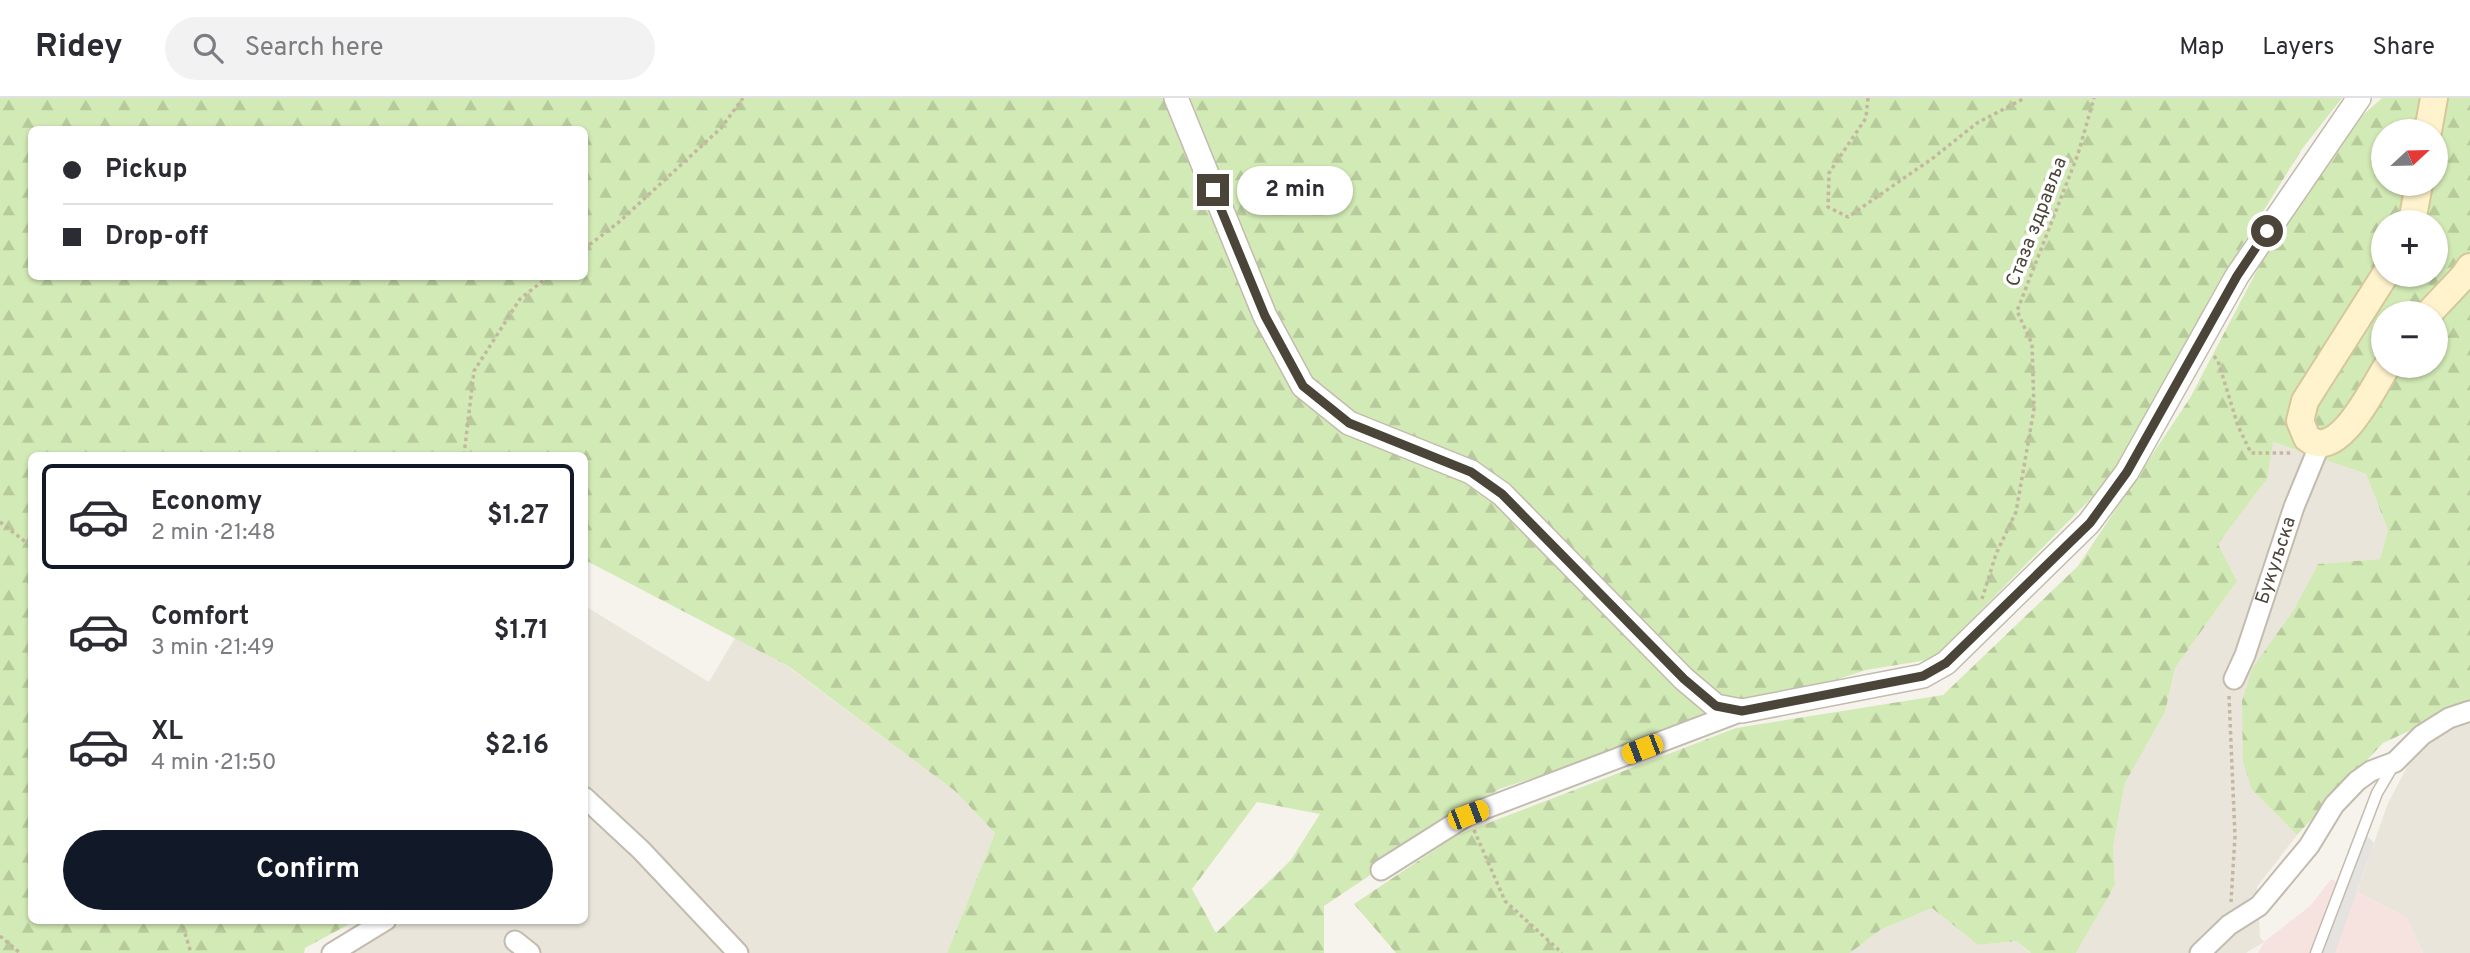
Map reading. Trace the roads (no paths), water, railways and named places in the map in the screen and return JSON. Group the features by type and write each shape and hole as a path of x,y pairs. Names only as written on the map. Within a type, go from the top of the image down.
{"main road":[{"path":"2430,119 2434,98"},
{"path":"2441,301 2470,267"},
{"path":"2377,287 2305,401 2300,421 2302,430 2318,449 2336,438 2351,424 2380,378"}],"street":[{"path":"1175,98 1265,316 1303,386 1349,423 1471,472 1502,494 1684,679 1716,706 1742,711"},
{"path":"1381,870 1468,815 1742,711 1923,676 1946,663 2090,523 2127,472 2237,276 2358,98"},
{"name":"Букуљска","path":"2234,679 2245,656 2294,507 2318,449"},
{"path":"2200,953 2229,925 2259,906 2309,846 2334,805 2357,781 2371,771 2395,762 2422,735 2449,718 2470,711"},
{"path":"588,801 641,850 729,949"},
{"path":"332,953 379,924"}],"lane":[{"path":"2316,953 2376,793 2395,762"}]}
